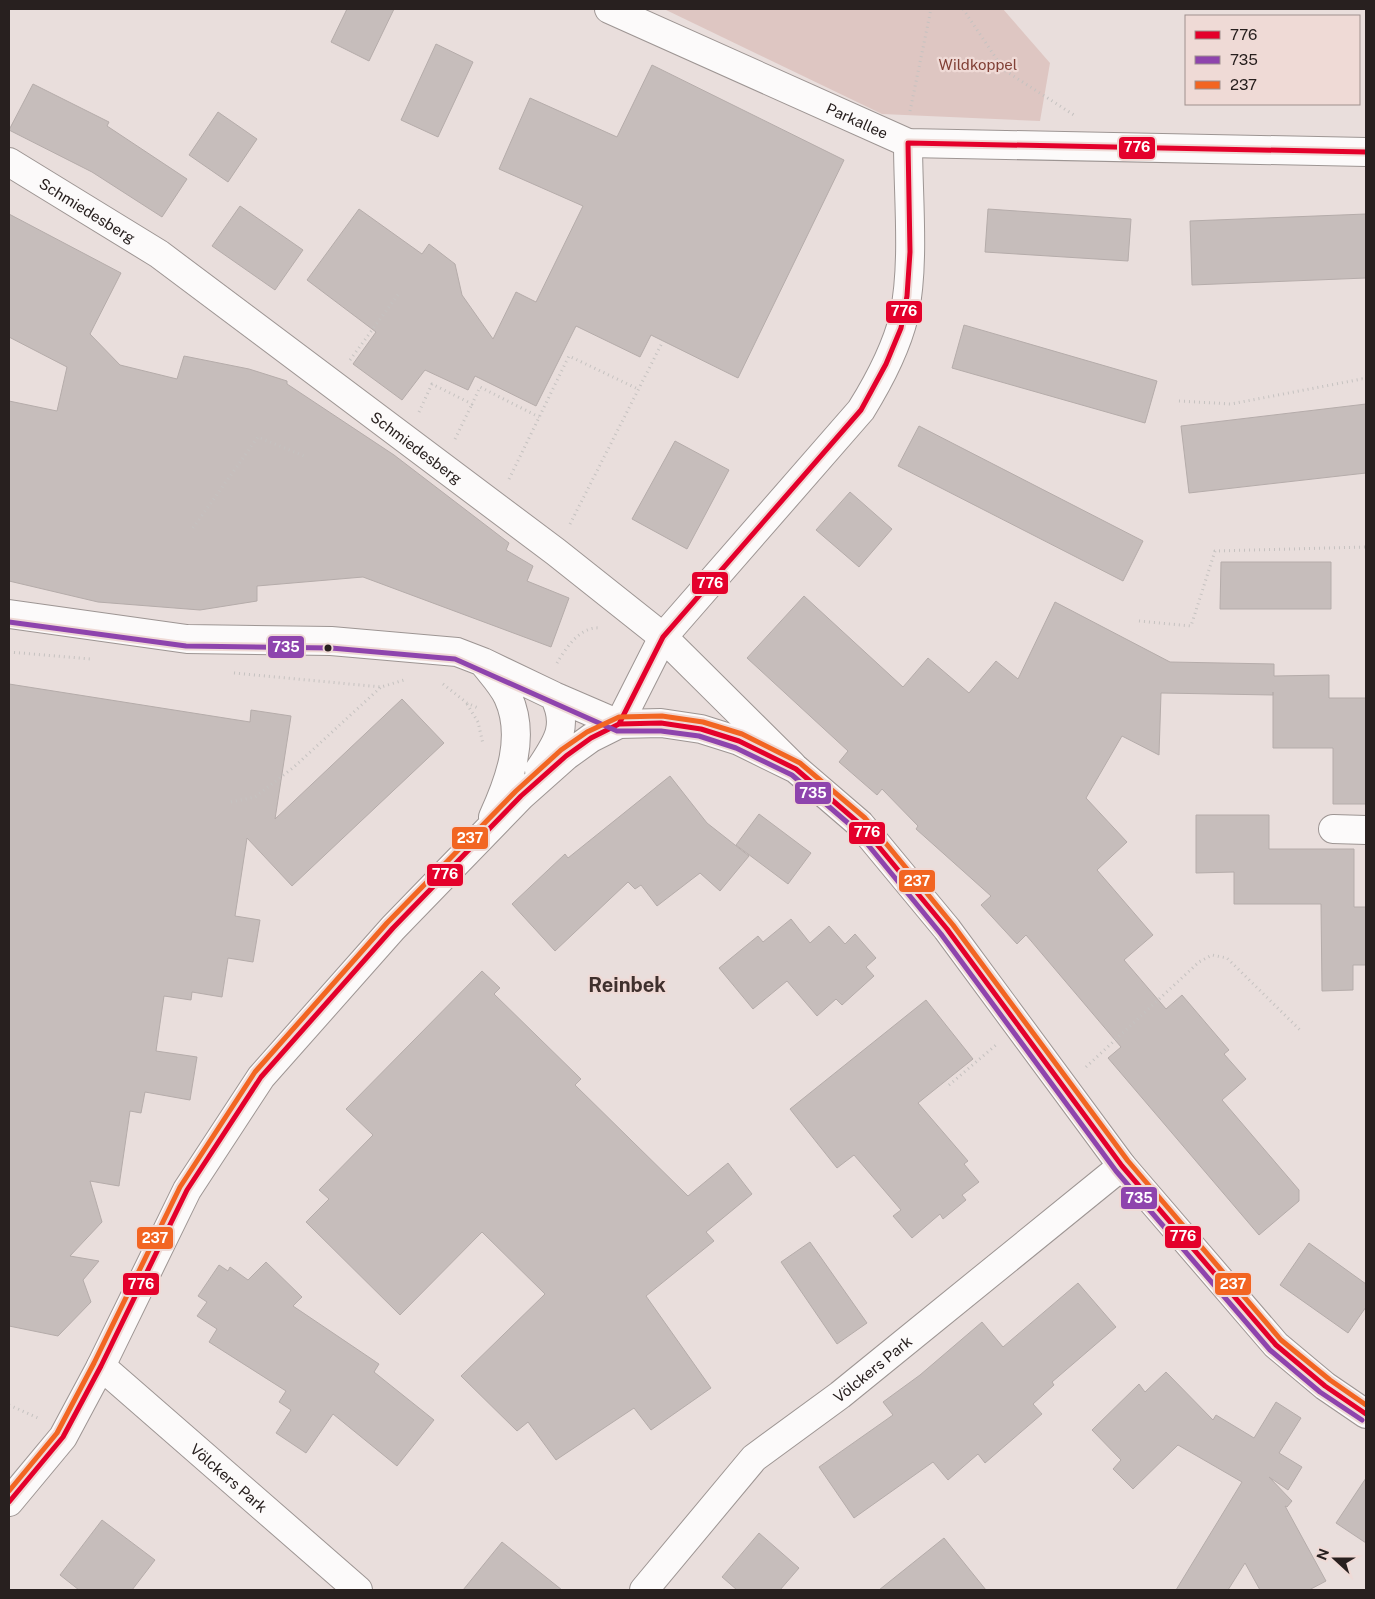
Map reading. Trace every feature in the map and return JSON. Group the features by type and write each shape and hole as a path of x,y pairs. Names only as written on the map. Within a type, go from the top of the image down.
{"street":[{"name":"Parkallee","path":"609,9 908,143 1366,152"},
{"path":"9,1502 62,1437 101,1366 187,1190 260,1077 393,928 521,796 566,756 591,738 619,724 663,637 861,410 878,382 904,317 909,281 908,143"},
{"name":"Schmiedesberg","path":"9,162 160,254 334,383 556,552 663,637 796,769"},
{"path":"9,614 187,639 331,641 456,652 483,662 619,724 660,723 701,729 739,741 796,769 860,824 947,929 1122,1166 1276,1345 1325,1386 1366,1414"},
{"path":"483,662 507,695 514,715 516,729 514,751 505,790 486,834"},
{"path":"521,796 553,748 562,730 559,707 554,696"},
{"path":"1332,829 1366,830"},
{"name":"Völckers Park","path":"644,1590 754,1458 840,1395 1122,1166"},
{"name":"Völckers Park","path":"101,1366 358,1590"}],"path":[{"path":"908,143 909,116 932,9"},
{"path":"963,9 1004,70 1075,116"},
{"path":"334,383 400,292"},
{"path":"556,552 663,341"},
{"path":"496,506 569,356 638,389"},
{"path":"1179,401 1231,404 1362,379 1366,380"},
{"path":"406,438 432,384 472,404"},
{"path":"442,465 480,387 539,417"},
{"path":"193,528 258,437 304,456"},
{"path":"1139,621 1190,626 1215,551 1366,547"},
{"path":"230,802 255,797 294,767 381,687"},
{"path":"1064,1089 1198,962 1212,954 1227,958 1300,1030"},
{"path":"948,1085 1018,1027"},
{"path":"9,1405 32,1414"}],"green space":[{"name":"Wildkoppel","path":"664,9 1003,9 1050,63 1040,121 882,114"}],"building":[{"path":"347,9 394,9 369,61 331,42"},
{"path":"436,44 473,62 438,137 401,120"},
{"path":"652,65 844,160 738,378 651,335 640,357 576,326 536,406 475,376 468,390 425,370 402,400 353,364 376,332 307,280 359,209 422,254 429,244 455,264 462,295 493,339 516,292 536,302 583,206 499,169 530,98 617,137"},
{"path":"33,84 109,122 107,126 187,179 162,217 92,172 9,130"},
{"path":"218,112 257,139 228,182 189,155"},
{"path":"240,206 303,250 275,290 212,246"},
{"path":"988,209 1131,219 1128,261 985,252"},
{"path":"9,214 121,273 90,334 120,365 177,379 184,356 249,369 287,381 287,384 394,455 509,543 506,550 533,566 527,581 569,598 551,647 363,577 257,586 257,601 200,610 98,602 9,581 9,401 57,411 67,367 9,337"},
{"path":"1366,214 1366,278 1192,285 1190,221"},
{"path":"964,325 1157,381 1145,423 952,368"},
{"path":"1366,404 1366,473 1189,493 1181,426"},
{"path":"919,426 1143,541 1123,581 898,466"},
{"path":"675,441 729,470 687,549 632,519"},
{"path":"850,492 892,529 859,567 816,530"},
{"path":"1221,562 1331,562 1331,609 1220,609"},
{"path":"804,596 903,687 928,658 969,693 996,661 1018,679 1055,602 1170,662 1274,664 1274,676 1329,675 1329,698 1366,698 1366,804 1333,804 1333,748 1273,748 1273,695 1161,693 1159,755 1122,736 1086,798 1127,842 1097,870 1153,935 1124,960 1166,1009 1182,995 1229,1050 1224,1054 1246,1079 1222,1100 1299,1190 1299,1201 1259,1235 1108,1058 1121,1047 1026,935 1017,944 981,905 991,896 916,829 918,826 882,789 877,795 839,762 848,751 747,658"},
{"path":"9,684 250,722 251,710 291,716 275,819 402,699 444,743 292,886 247,838 235,916 260,920 253,962 228,958 222,997 192,992 191,1000 164,996 156,1051 197,1057 190,1100 145,1092 141,1113 130,1111 119,1186 90,1181 102,1222 70,1256 99,1261 83,1280 91,1302 58,1336 9,1326"},
{"path":"670,776 707,823 749,856 720,891 700,873 657,906 641,885 635,889 628,882 555,951 512,904 565,854 568,858"},
{"path":"759,814 811,853 788,884 736,845"},
{"path":"1196,815 1269,815 1269,849 1354,849 1354,907 1366,907 1366,965 1353,965 1353,990 1322,991 1321,904 1234,904 1234,872 1196,873"},
{"path":"791,919 810,943 829,926 845,944 855,934 876,958 866,967 874,976 842,1005 836,999 817,1016 787,981 753,1009 719,968 758,936 763,942"},
{"path":"482,971 500,988 494,994 581,1079 575,1085 688,1196 728,1163 752,1194 706,1232 714,1241 646,1296 711,1388 651,1430 634,1408 556,1460 528,1422 517,1431 461,1376 545,1294 482,1232 400,1315 306,1222 329,1199 319,1190 373,1135 346,1109"},
{"path":"926,1000 973,1059 918,1103 968,1161 964,1164 979,1182 962,1195 966,1200 943,1219 940,1214 912,1238 893,1216 901,1210 854,1155 837,1168 790,1109"},
{"path":"810,1242 867,1323 837,1344 781,1262"},
{"path":"1309,1243 1366,1284 1366,1307 1348,1333 1280,1285"},
{"path":"266,1262 302,1297 293,1306 379,1364 374,1372 434,1420 397,1466 333,1414 306,1453 276,1433 291,1410 279,1402 286,1391 209,1342 217,1329 197,1316 207,1302 198,1296 219,1265 228,1271 230,1267 248,1280"},
{"path":"1078,1283 1116,1327 1052,1382 1054,1385 1033,1404 1042,1414 985,1463 978,1454 948,1480 933,1462 854,1518 819,1467 893,1415 883,1402 920,1375 982,1322 1003,1347"},
{"path":"1166,1372 1213,1420 1216,1415 1254,1438 1276,1402 1301,1418 1279,1453 1302,1467 1288,1490 1269,1477 1292,1501 1287,1507 1285,1506 1326,1581 1309,1590 1260,1590 1245,1563 1228,1590 1176,1590 1242,1482 1178,1445 1133,1489 1113,1469 1121,1460 1092,1430 1139,1384 1145,1392"},
{"path":"1366,1478 1366,1543 1336,1523"},
{"path":"102,1520 155,1560 132,1590 79,1590 60,1575"},
{"path":"759,1533 799,1568 780,1590 737,1590 722,1577"},
{"path":"944,1538 986,1590 879,1590"},
{"path":"502,1542 562,1590 463,1590"}],"transit line":[{"name":"776","path":"908,143 1366,152"},
{"name":"776","path":"619,724 663,637 861,410 886,364 901,328 907,296 910,252 908,143"},
{"name":"735","path":"9,622 186,646 331,648 455,659 617,731 661,731 699,736 736,748 792,775 855,829 941,934 1116,1171 1270,1350 1320,1392 1362,1420"},
{"name":"237","path":"9,1491 57,1433 94,1363 180,1187 255,1072 387,923 516,791 561,750 587,732 619,717 662,716 703,722 742,734 800,763 865,818 953,925 1128,1161 1281,1340 1330,1380 1366,1405"},
{"name":"776","path":"9,1502 63,1437 101,1366 187,1190 261,1077 393,928 521,796 566,756 591,738 619,724 661,723 701,729 739,741 796,769 860,824 947,929 1122,1166 1276,1345 1325,1386 1366,1414"}],"district":[{"name":"Reinbek","path":"627,985"}]}
